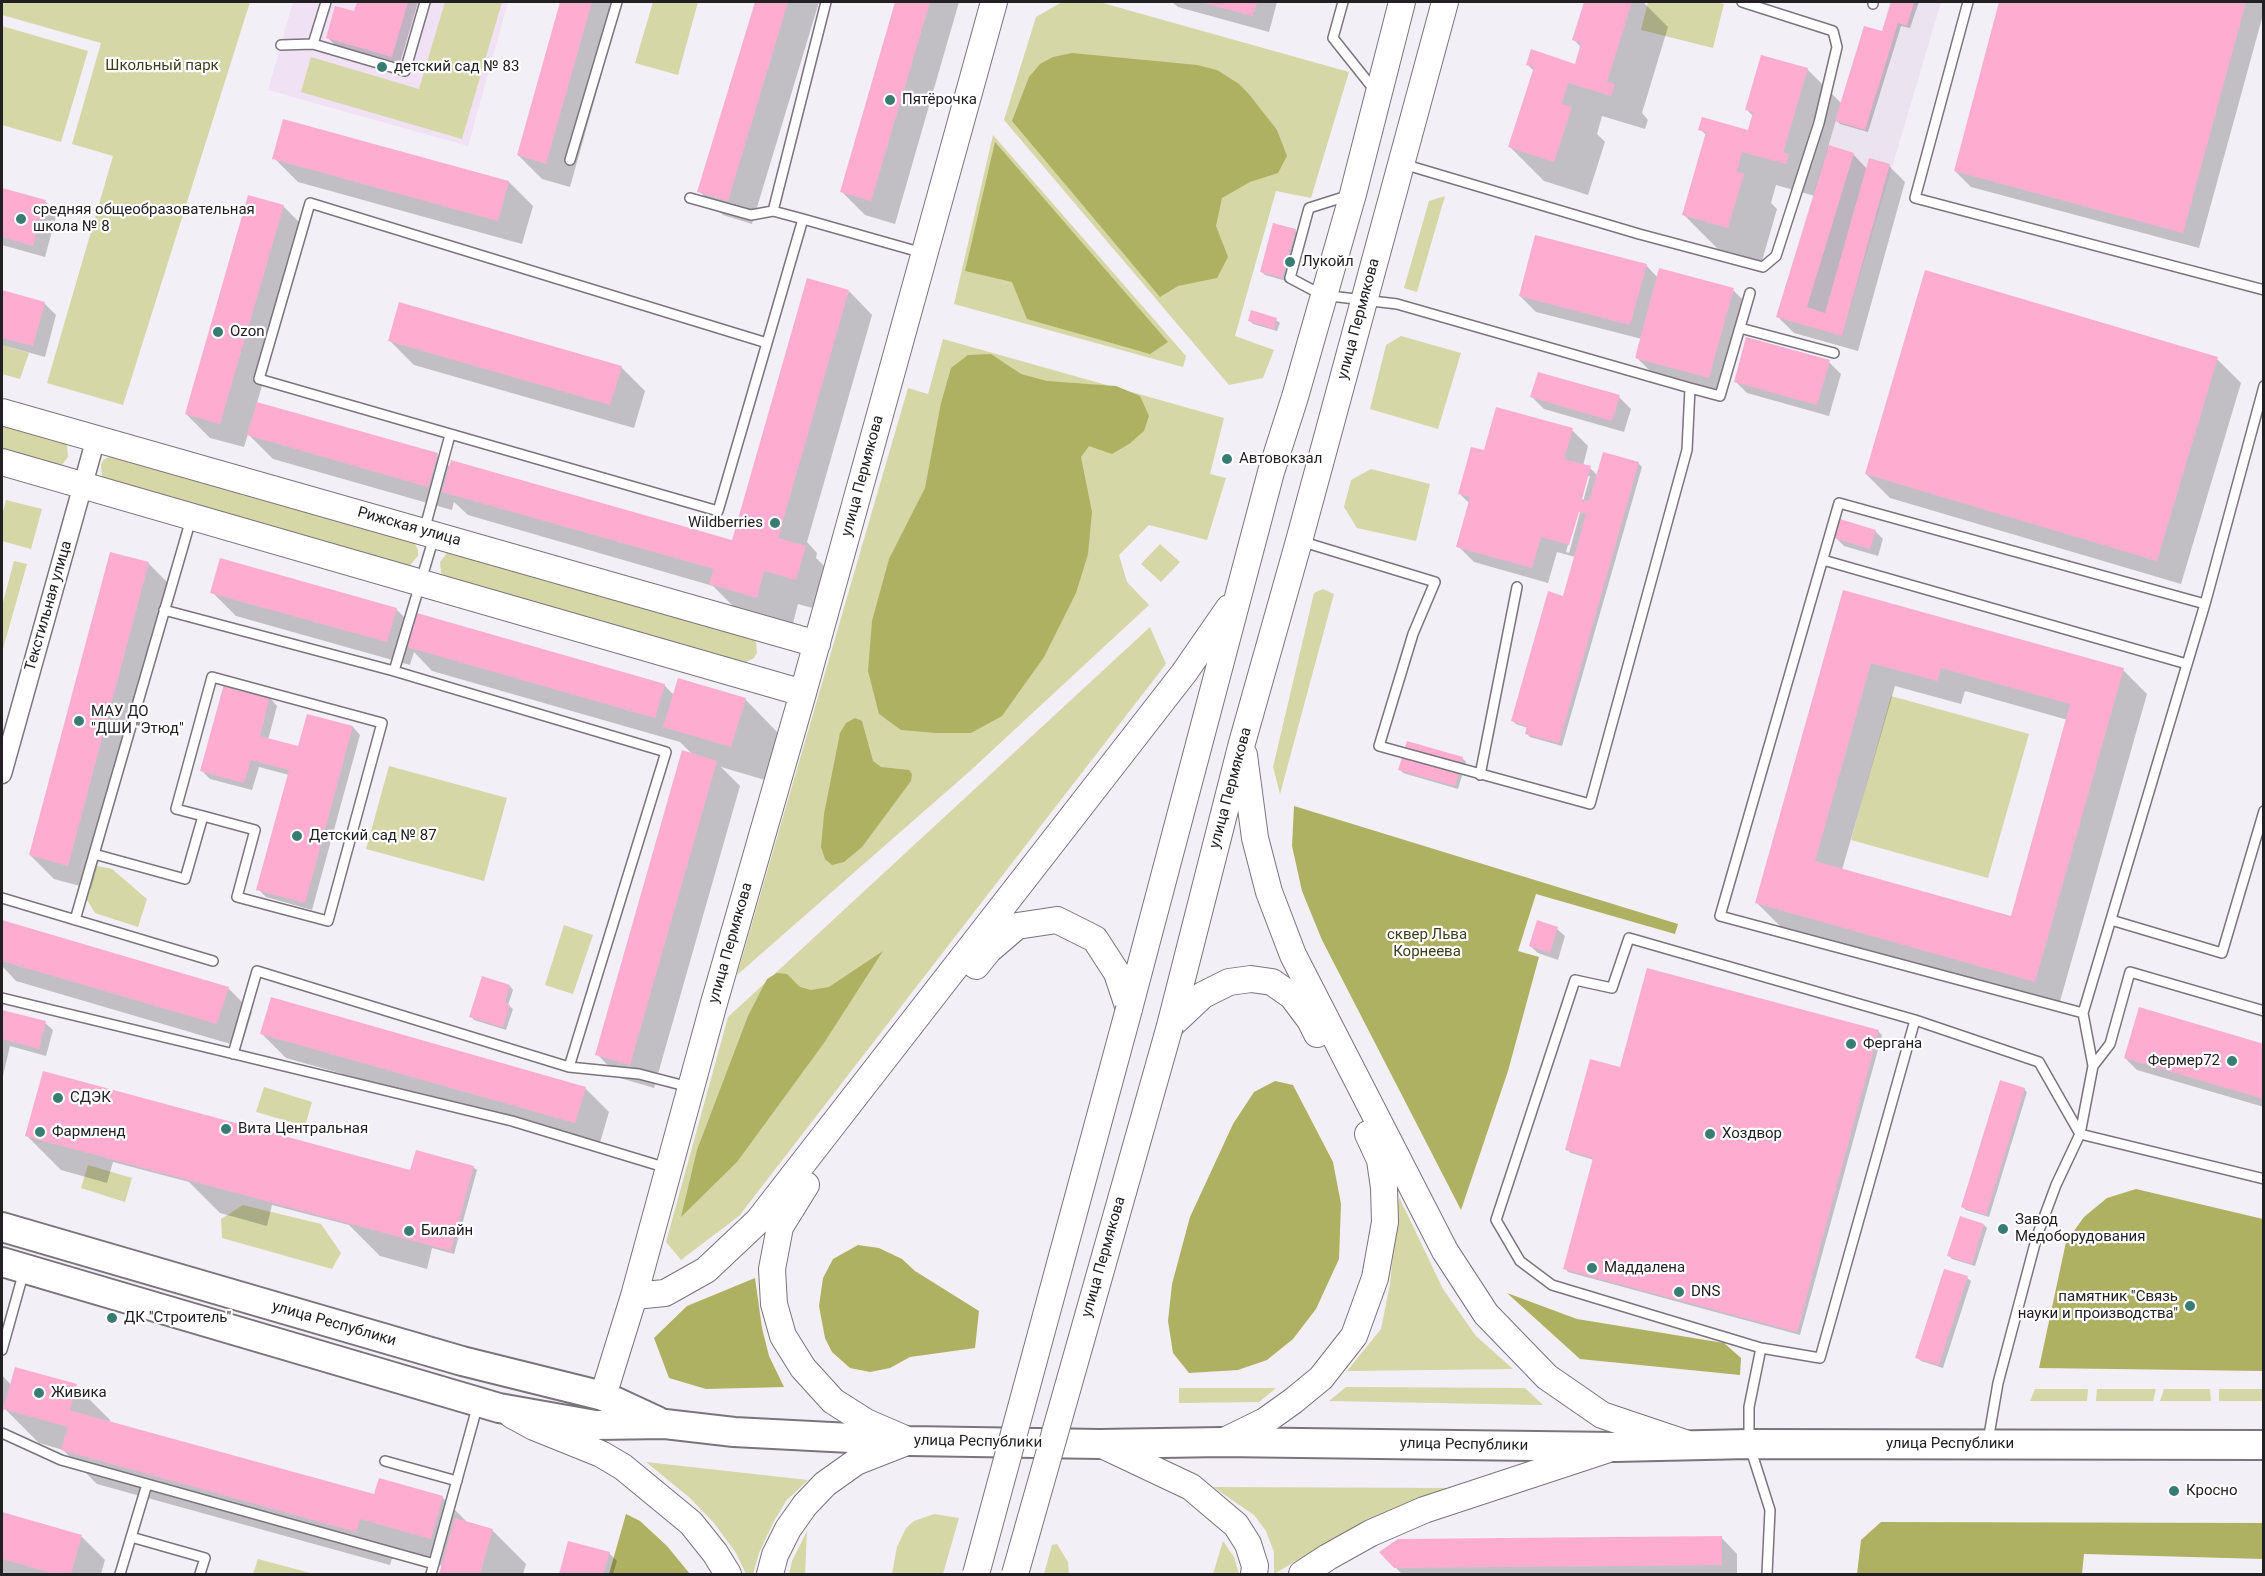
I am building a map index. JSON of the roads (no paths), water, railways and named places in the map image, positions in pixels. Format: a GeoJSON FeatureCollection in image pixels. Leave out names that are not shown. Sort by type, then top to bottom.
{"type":"FeatureCollection","features":[{"type":"Feature","properties":{"kind":"main road","name":"улица Пермякова"},"geometry":{"type":"LineString","coordinates":[[603,1396],[634,1296],[690,1088],[817,644],[994,2]]}},
{"type":"Feature","properties":{"kind":"main road"},"geometry":{"type":"LineString","coordinates":[[976,1575],[1271,472],[1295,397],[1322,295],[1353,194],[1402,2]]}},
{"type":"Feature","properties":{"kind":"main road","name":"улица Пермякова"},"geometry":{"type":"LineString","coordinates":[[1015,1575],[1170,1026],[1242,743],[1445,2]]}},
{"type":"Feature","properties":{"kind":"main road","name":"Рижская улица"},"geometry":{"type":"LineString","coordinates":[[2,412],[817,644]]}},
{"type":"Feature","properties":{"kind":"main road"},"geometry":{"type":"LineString","coordinates":[[2,462],[803,693]]}},
{"type":"Feature","properties":{"kind":"main road"},"geometry":{"type":"LineString","coordinates":[[634,1296],[664,1293],[706,1270],[758,1221],[1184,673],[1239,593]]}},
{"type":"Feature","properties":{"kind":"main road"},"geometry":{"type":"LineString","coordinates":[[1242,743],[1255,838],[1269,892],[1293,955],[1445,1251],[1486,1314],[1547,1377],[1602,1415],[1691,1445]]}},
{"type":"Feature","properties":{"kind":"main road"},"geometry":{"type":"LineString","coordinates":[[909,1441],[867,1422],[833,1401],[803,1368],[783,1336],[774,1304],[772,1269],[780,1227],[796,1198],[989,950],[1017,926],[1057,920],[1095,939],[1117,973],[1129,1009]]}},
{"type":"Feature","properties":{"kind":"main road"},"geometry":{"type":"LineString","coordinates":[[1170,1026],[1203,995],[1228,982],[1251,979],[1272,982],[1292,996],[1310,1020],[1358,1110],[1380,1160],[1384,1188],[1385,1222],[1375,1278],[1354,1336],[1320,1378],[1293,1401],[1265,1421],[1222,1442]]}},
{"type":"Feature","properties":{"kind":"main road","name":"улица Республики"},"geometry":{"type":"LineString","coordinates":[[2,1227],[452,1358],[603,1396],[665,1424]]}},
{"type":"Feature","properties":{"kind":"main road","name":"улица Республики"},"geometry":{"type":"LineString","coordinates":[[13,1265],[489,1405],[594,1425],[665,1424],[734,1432],[909,1441],[1100,1444],[1222,1442],[1615,1446],[2264,1445]]}},
{"type":"Feature","properties":{"kind":"main road"},"geometry":{"type":"LineString","coordinates":[[489,1405],[534,1427],[601,1454],[623,1467],[691,1523],[715,1553],[728,1575]]}},
{"type":"Feature","properties":{"kind":"main road"},"geometry":{"type":"LineString","coordinates":[[770,1575],[775,1555],[788,1529],[805,1505],[825,1484],[856,1462],[909,1441]]}},
{"type":"Feature","properties":{"kind":"main road"},"geometry":{"type":"LineString","coordinates":[[1100,1444],[1191,1487],[1236,1525],[1248,1544],[1255,1566],[1254,1575]]}},
{"type":"Feature","properties":{"kind":"main road"},"geometry":{"type":"LineString","coordinates":[[1302,1575],[1357,1541],[1424,1510],[1615,1446]]}},
{"type":"Feature","properties":{"kind":"street","name":"Текстильная улица"},"geometry":{"type":"LineString","coordinates":[[2,774],[96,438]]}},
{"type":"Feature","properties":{"kind":"lane"},"geometry":{"type":"LineString","coordinates":[[313,45],[326,2]]}},
{"type":"Feature","properties":{"kind":"lane"},"geometry":{"type":"LineString","coordinates":[[281,45],[313,45],[405,71],[425,2]]}},
{"type":"Feature","properties":{"kind":"lane"},"geometry":{"type":"LineString","coordinates":[[570,160],[617,2]]}},
{"type":"Feature","properties":{"kind":"lane"},"geometry":{"type":"LineString","coordinates":[[773,211],[826,2]]}},
{"type":"Feature","properties":{"kind":"lane"},"geometry":{"type":"LineString","coordinates":[[1343,2],[1333,38],[1377,94]]}},
{"type":"Feature","properties":{"kind":"lane"},"geometry":{"type":"LineString","coordinates":[[1401,164],[1629,231],[1763,267],[1776,256],[1819,123],[1837,47],[1833,31],[1742,2]]}},
{"type":"Feature","properties":{"kind":"lane"},"geometry":{"type":"LineString","coordinates":[[1968,2],[1915,198],[2264,290]]}},
{"type":"Feature","properties":{"kind":"lane"},"geometry":{"type":"LineString","coordinates":[[1353,194],[1309,208],[1290,278],[1322,295],[1397,304],[1720,396],[1750,293]]}},
{"type":"Feature","properties":{"kind":"lane"},"geometry":{"type":"LineString","coordinates":[[690,198],[751,215],[773,211],[925,253]]}},
{"type":"Feature","properties":{"kind":"lane"},"geometry":{"type":"LineString","coordinates":[[767,343],[310,203],[259,379],[718,511],[767,343],[803,219]]}},
{"type":"Feature","properties":{"kind":"lane"},"geometry":{"type":"LineString","coordinates":[[1740,328],[1834,353]]}},
{"type":"Feature","properties":{"kind":"lane"},"geometry":{"type":"LineString","coordinates":[[1988,1444],[1998,1383],[2037,1236],[2056,1185],[2080,1134],[2092,1066],[2083,1013],[2205,604],[2264,386]]}},
{"type":"Feature","properties":{"kind":"lane"},"geometry":{"type":"LineString","coordinates":[[1299,541],[1435,582],[1413,634],[1378,746],[1590,804],[1687,450],[1690,388]]}},
{"type":"Feature","properties":{"kind":"lane"},"geometry":{"type":"LineString","coordinates":[[394,671],[421,583],[450,435]]}},
{"type":"Feature","properties":{"kind":"lane"},"geometry":{"type":"LineString","coordinates":[[2083,1013],[1720,916],[1839,503],[2205,604]]}},
{"type":"Feature","properties":{"kind":"lane"},"geometry":{"type":"LineString","coordinates":[[75,920],[192,517]]}},
{"type":"Feature","properties":{"kind":"lane"},"geometry":{"type":"LineString","coordinates":[[1823,560],[2187,664]]}},
{"type":"Feature","properties":{"kind":"lane"},"geometry":{"type":"LineString","coordinates":[[1480,775],[1517,587]]}},
{"type":"Feature","properties":{"kind":"lane"},"geometry":{"type":"LineString","coordinates":[[164,610],[394,671],[666,752],[568,1067]]}},
{"type":"Feature","properties":{"kind":"lane"},"geometry":{"type":"LineString","coordinates":[[212,677],[382,723],[328,921],[237,897],[255,830],[203,816],[176,809],[212,677]]}},
{"type":"Feature","properties":{"kind":"lane"},"geometry":{"type":"LineString","coordinates":[[2111,920],[2222,952],[2264,811]]}},
{"type":"Feature","properties":{"kind":"lane"},"geometry":{"type":"LineString","coordinates":[[93,854],[186,879],[203,816]]}},
{"type":"Feature","properties":{"kind":"lane"},"geometry":{"type":"LineString","coordinates":[[2,898],[213,961]]}},
{"type":"Feature","properties":{"kind":"lane"},"geometry":{"type":"LineString","coordinates":[[1915,1020],[1820,1358],[1761,1348],[1552,1285],[1520,1260],[1496,1220],[1575,980],[1612,988],[1629,938],[1915,1020],[2039,1062],[2080,1134],[2264,1179]]}},
{"type":"Feature","properties":{"kind":"lane"},"geometry":{"type":"LineString","coordinates":[[233,1054],[257,971],[568,1067],[639,1074],[690,1088]]}},
{"type":"Feature","properties":{"kind":"lane"},"geometry":{"type":"LineString","coordinates":[[2092,1066],[2110,1044],[2130,972],[2264,1011]]}},
{"type":"Feature","properties":{"kind":"lane"},"geometry":{"type":"LineString","coordinates":[[2,998],[512,1121],[668,1169]]}},
{"type":"Feature","properties":{"kind":"lane"},"geometry":{"type":"LineString","coordinates":[[2,1350],[13,1265]]}},
{"type":"Feature","properties":{"kind":"lane"},"geometry":{"type":"LineString","coordinates":[[1761,1348],[1749,1407],[1749,1444],[1770,1510],[1767,1575]]}},
{"type":"Feature","properties":{"kind":"lane"},"geometry":{"type":"LineString","coordinates":[[431,1575],[457,1481],[489,1405]]}},
{"type":"Feature","properties":{"kind":"lane"},"geometry":{"type":"LineString","coordinates":[[2,1433],[62,1460],[434,1564]]}},
{"type":"Feature","properties":{"kind":"lane"},"geometry":{"type":"LineString","coordinates":[[385,1461],[457,1481]]}},
{"type":"Feature","properties":{"kind":"lane"},"geometry":{"type":"LineString","coordinates":[[120,1575],[147,1484]]}},
{"type":"Feature","properties":{"kind":"lane"},"geometry":{"type":"LineString","coordinates":[[131,1537],[205,1558],[200,1575]]}},
{"type":"Feature","properties":{"kind":"place","name":"детский сад № 83"},"geometry":{"type":"Point","coordinates":[382,67]}},
{"type":"Feature","properties":{"kind":"place","name":"Пятёрочка"},"geometry":{"type":"Point","coordinates":[890,100]}},
{"type":"Feature","properties":{"kind":"place","name":"средняя общеобразовательная школа № 8"},"geometry":{"type":"Point","coordinates":[21,219]}},
{"type":"Feature","properties":{"kind":"place","name":"Лукойл"},"geometry":{"type":"Point","coordinates":[1290,262]}},
{"type":"Feature","properties":{"kind":"place","name":"Ozon"},"geometry":{"type":"Point","coordinates":[218,332]}},
{"type":"Feature","properties":{"kind":"place","name":"Автовокзал"},"geometry":{"type":"Point","coordinates":[1227,459]}},
{"type":"Feature","properties":{"kind":"place","name":"Wildberries"},"geometry":{"type":"Point","coordinates":[775,523]}},
{"type":"Feature","properties":{"kind":"place","name":"МАУ ДО \"ДШИ \"Этюд\""},"geometry":{"type":"Point","coordinates":[79,721]}},
{"type":"Feature","properties":{"kind":"place","name":"Детский сад № 87"},"geometry":{"type":"Point","coordinates":[297,836]}},
{"type":"Feature","properties":{"kind":"place","name":"Фергана"},"geometry":{"type":"Point","coordinates":[1851,1044]}},
{"type":"Feature","properties":{"kind":"place","name":"Фермер72"},"geometry":{"type":"Point","coordinates":[2232,1061]}},
{"type":"Feature","properties":{"kind":"place","name":"СДЭК"},"geometry":{"type":"Point","coordinates":[58,1098]}},
{"type":"Feature","properties":{"kind":"place","name":"Вита Центральная"},"geometry":{"type":"Point","coordinates":[226,1129]}},
{"type":"Feature","properties":{"kind":"place","name":"Фармленд"},"geometry":{"type":"Point","coordinates":[40,1132]}},
{"type":"Feature","properties":{"kind":"place","name":"Хоздвор"},"geometry":{"type":"Point","coordinates":[1710,1134]}},
{"type":"Feature","properties":{"kind":"place","name":"Завод Медоборудования"},"geometry":{"type":"Point","coordinates":[2003,1229]}},
{"type":"Feature","properties":{"kind":"place","name":"Билайн"},"geometry":{"type":"Point","coordinates":[409,1231]}},
{"type":"Feature","properties":{"kind":"place","name":"Маддалена"},"geometry":{"type":"Point","coordinates":[1592,1268]}},
{"type":"Feature","properties":{"kind":"place","name":"DNS"},"geometry":{"type":"Point","coordinates":[1679,1292]}},
{"type":"Feature","properties":{"kind":"place","name":"памятник \"Связь науки и производства\""},"geometry":{"type":"Point","coordinates":[2190,1306]}},
{"type":"Feature","properties":{"kind":"place","name":"ДК \"Строитель\""},"geometry":{"type":"Point","coordinates":[112,1318]}},
{"type":"Feature","properties":{"kind":"place","name":"Живика"},"geometry":{"type":"Point","coordinates":[39,1393]}},
{"type":"Feature","properties":{"kind":"place","name":"Кросно"},"geometry":{"type":"Point","coordinates":[2174,1491]}},
{"type":"Feature","properties":{"kind":"park label","name":"Школьный парк"},"geometry":{"type":"Point","coordinates":[162,66]}},
{"type":"Feature","properties":{"kind":"park label","name":"сквер Льва Корнеева"},"geometry":{"type":"Point","coordinates":[1427,944]}}]}
